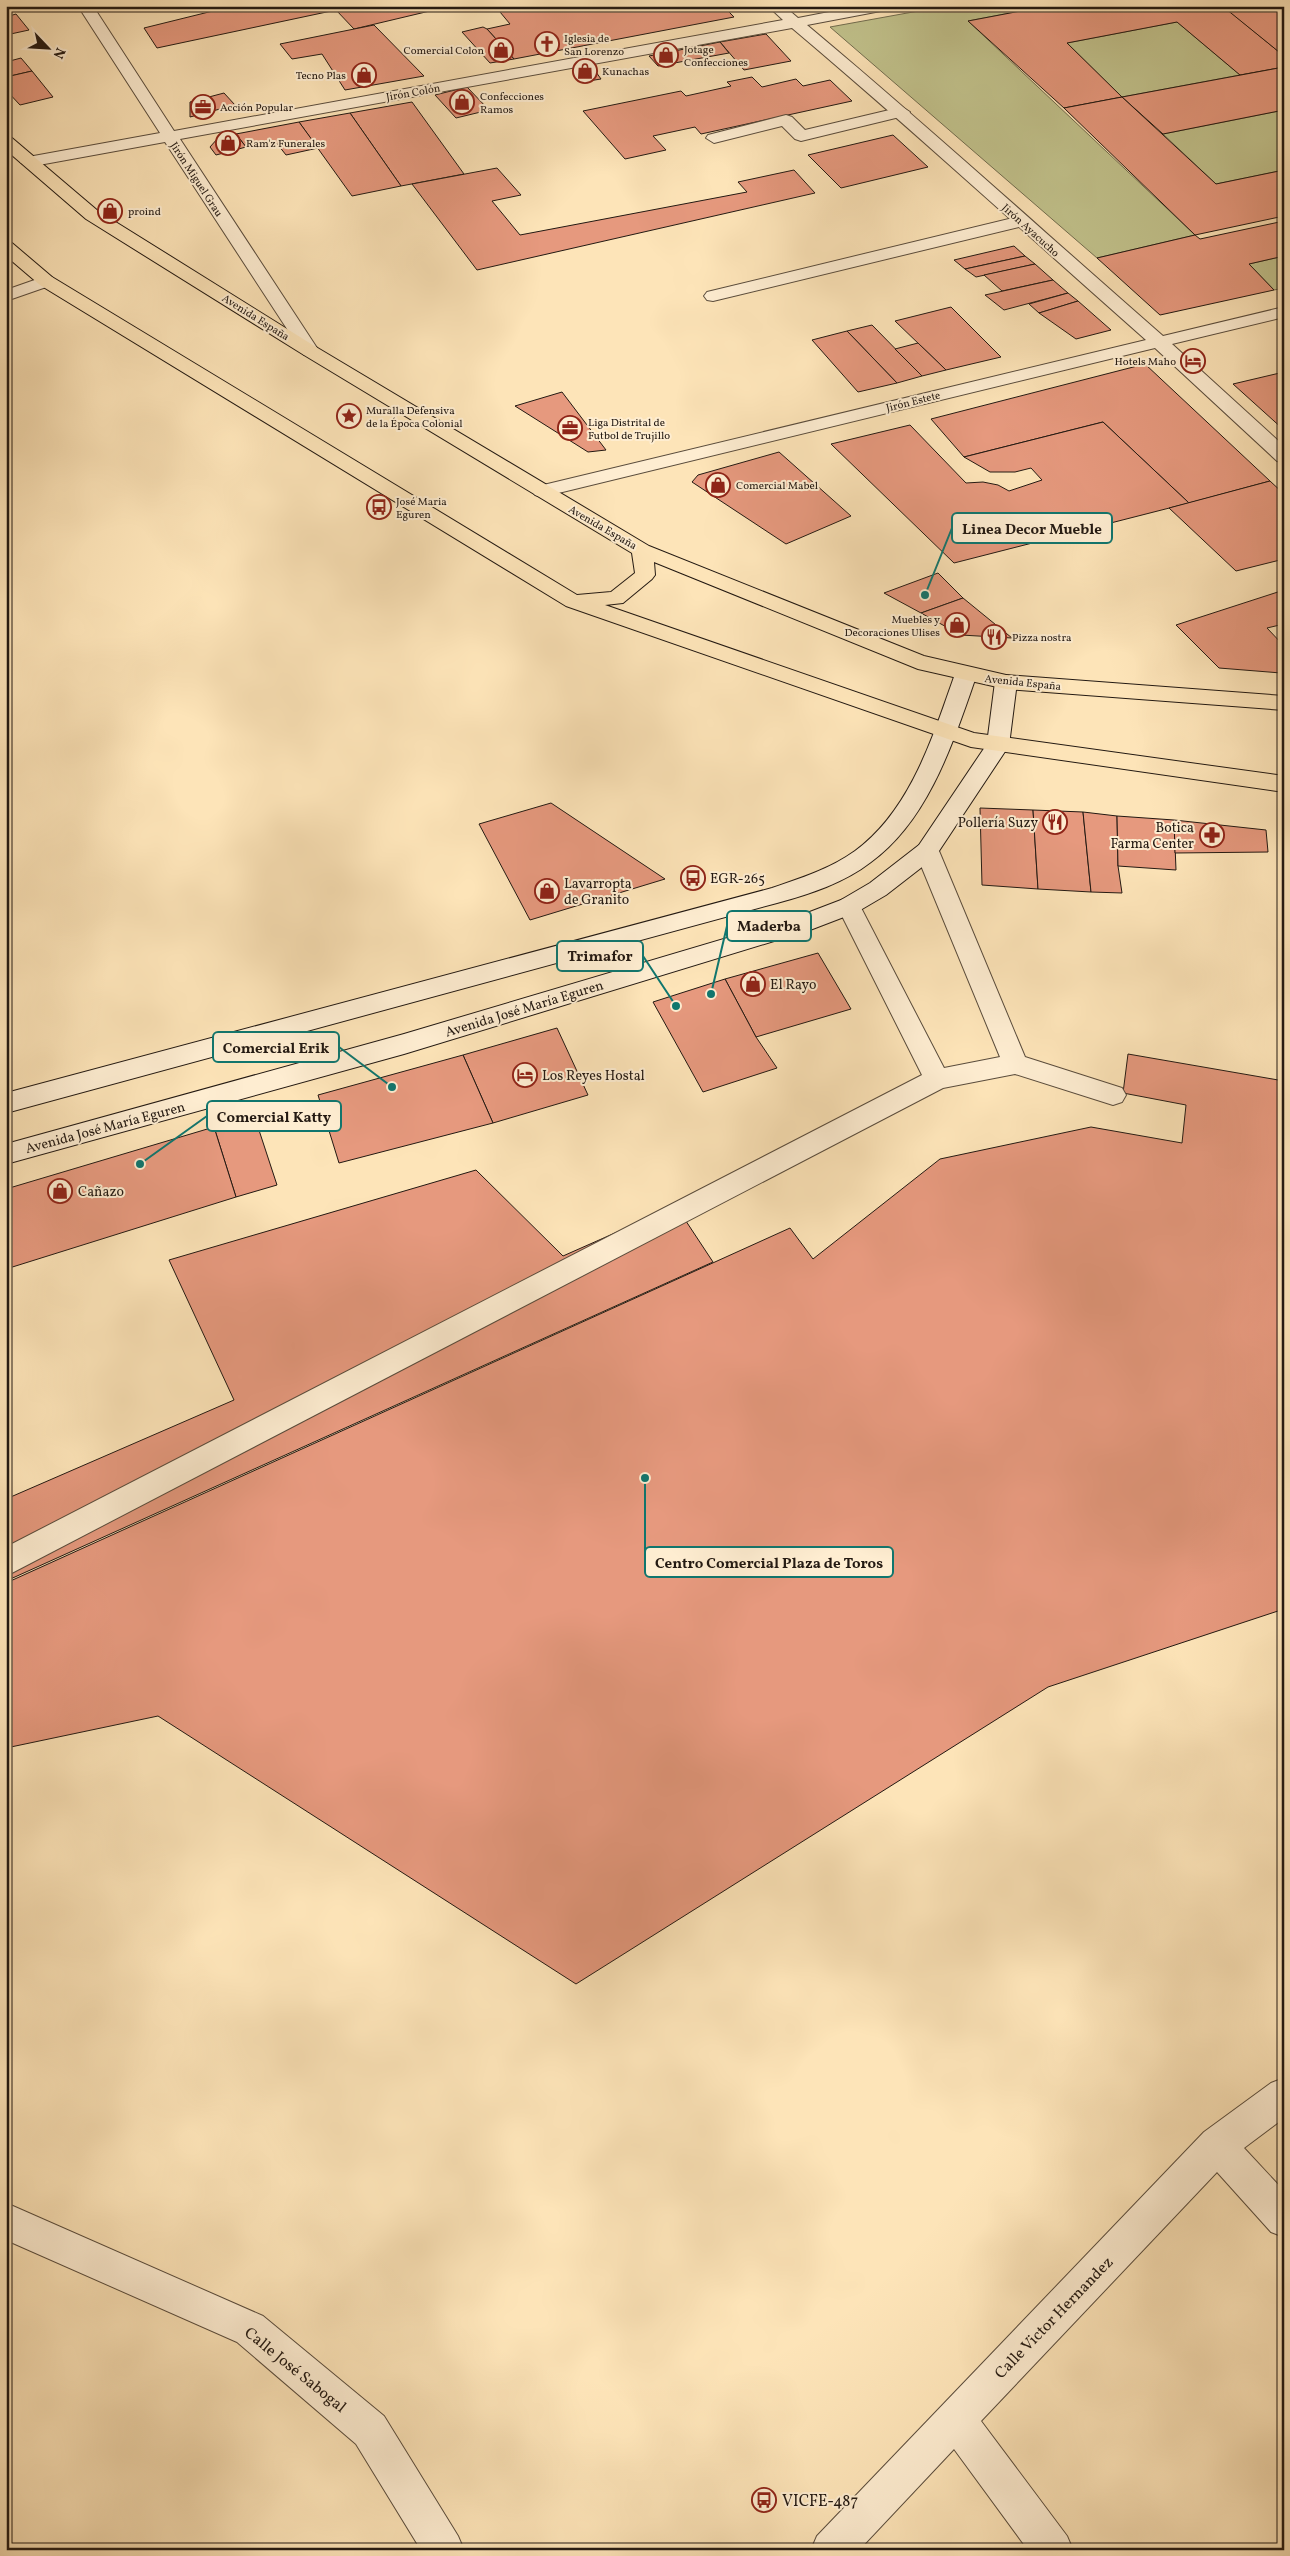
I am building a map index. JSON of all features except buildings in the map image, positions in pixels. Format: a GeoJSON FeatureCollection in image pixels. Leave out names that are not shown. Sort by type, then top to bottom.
{"type":"FeatureCollection","features":[{"type":"Feature","properties":{"kind":"main road","name":"Avenida España"},"geometry":{"type":"LineString","coordinates":[[6,141],[28,162],[92,215],[310,351],[642,550],[918,662],[966,674],[1006,682],[1284,703]]}},
{"type":"Feature","properties":{"kind":"main road"},"geometry":{"type":"LineString","coordinates":[[6,247],[46,281],[573,600],[945,732],[998,745],[1284,784]]}},
{"type":"Feature","properties":{"kind":"main road"},"geometry":{"type":"LineString","coordinates":[[573,600],[616,598],[645,574],[642,550]]}},
{"type":"Feature","properties":{"kind":"street","name":"Jirón Miguel Grau"},"geometry":{"type":"LineString","coordinates":[[85,6],[310,351]]}},
{"type":"Feature","properties":{"kind":"street","name":"Jirón Ayacucho"},"geometry":{"type":"LineString","coordinates":[[776,6],[902,112],[1021,222],[1158,341],[1284,458]]}},
{"type":"Feature","properties":{"kind":"street","name":"Jirón Colón"},"geometry":{"type":"LineString","coordinates":[[28,162],[886,6]]}},
{"type":"Feature","properties":{"kind":"street"},"geometry":{"type":"LineString","coordinates":[[714,138],[786,120],[800,136],[902,112]]}},
{"type":"Feature","properties":{"kind":"street"},"geometry":{"type":"LineString","coordinates":[[713,296],[1021,222]]}},
{"type":"Feature","properties":{"kind":"street"},"geometry":{"type":"LineString","coordinates":[[6,296],[46,281]]}},
{"type":"Feature","properties":{"kind":"street","name":"Jirón Estete"},"geometry":{"type":"LineString","coordinates":[[542,491],[1284,312]]}},
{"type":"Feature","properties":{"kind":"street"},"geometry":{"type":"LineString","coordinates":[[6,1103],[777,895],[839,872],[881,842],[904,812],[926,775],[945,732],[966,674]]}},
{"type":"Feature","properties":{"kind":"street","name":"Avenida José María Eguren"},"geometry":{"type":"LineString","coordinates":[[6,1154],[414,1041],[802,924],[849,906],[878,889],[926,851],[998,745],[1006,682]]}},
{"type":"Feature","properties":{"kind":"street"},"geometry":{"type":"LineString","coordinates":[[926,851],[1015,1064]]}},
{"type":"Feature","properties":{"kind":"street"},"geometry":{"type":"LineString","coordinates":[[849,906],[937,1079]]}},
{"type":"Feature","properties":{"kind":"street"},"geometry":{"type":"LineString","coordinates":[[6,1562],[937,1079],[1015,1064],[1113,1095]]}},
{"type":"Feature","properties":{"kind":"street","name":"Calle Victor Hernandez"},"geometry":{"type":"LineString","coordinates":[[832,2550],[1217,2145],[1284,2096]]}},
{"type":"Feature","properties":{"kind":"street"},"geometry":{"type":"LineString","coordinates":[[1217,2145],[1284,2219]]}},
{"type":"Feature","properties":{"kind":"street","name":"Calle José Sabogal"},"geometry":{"type":"LineString","coordinates":[[6,2222],[250,2330],[370,2430],[444,2550]]}},
{"type":"Feature","properties":{"kind":"street"},"geometry":{"type":"LineString","coordinates":[[956,2419],[1053,2550]]}},
{"type":"Feature","properties":{"kind":"green space"},"geometry":{"type":"Polygon","coordinates":[[[946,6],[1047,6],[968,21],[1195,235],[1097,258],[830,27],[946,6]]]}},
{"type":"Feature","properties":{"kind":"green space"},"geometry":{"type":"Polygon","coordinates":[[[1177,22],[1240,75],[1122,97],[1067,43],[1177,22]]]}},
{"type":"Feature","properties":{"kind":"green space"},"geometry":{"type":"Polygon","coordinates":[[[1284,110],[1284,170],[1216,184],[1163,134],[1284,110]]]}},
{"type":"Feature","properties":{"kind":"green space"},"geometry":{"type":"Polygon","coordinates":[[[1284,256],[1284,288],[1274,290],[1249,264],[1284,256]]]}},
{"type":"Feature","properties":{"kind":"place","name":"Iglesia de San Lorenzo"},"geometry":{"type":"Point","coordinates":[547,44]}},
{"type":"Feature","properties":{"kind":"place","name":"Comercial Colon"},"geometry":{"type":"Point","coordinates":[501,50]}},
{"type":"Feature","properties":{"kind":"place","name":"Jotage Confecciones"},"geometry":{"type":"Point","coordinates":[666,55]}},
{"type":"Feature","properties":{"kind":"place","name":"Kunachas"},"geometry":{"type":"Point","coordinates":[585,71]}},
{"type":"Feature","properties":{"kind":"place","name":"Tecno Plas"},"geometry":{"type":"Point","coordinates":[364,75]}},
{"type":"Feature","properties":{"kind":"place","name":"Confecciones Ramos"},"geometry":{"type":"Point","coordinates":[462,102]}},
{"type":"Feature","properties":{"kind":"place","name":"Acción Popular"},"geometry":{"type":"Point","coordinates":[203,107]}},
{"type":"Feature","properties":{"kind":"place","name":"Ram'z Funerales"},"geometry":{"type":"Point","coordinates":[228,143]}},
{"type":"Feature","properties":{"kind":"place","name":"proind"},"geometry":{"type":"Point","coordinates":[110,211]}},
{"type":"Feature","properties":{"kind":"place","name":"Hotels Maho"},"geometry":{"type":"Point","coordinates":[1193,361]}},
{"type":"Feature","properties":{"kind":"place","name":"Muralla Defensiva de la Época Colonial"},"geometry":{"type":"Point","coordinates":[349,416]}},
{"type":"Feature","properties":{"kind":"place","name":"Liga Distrital de Futbol de Trujillo"},"geometry":{"type":"Point","coordinates":[570,428]}},
{"type":"Feature","properties":{"kind":"place","name":"Comercial Mabel"},"geometry":{"type":"Point","coordinates":[718,485]}},
{"type":"Feature","properties":{"kind":"place","name":"José Maria Eguren"},"geometry":{"type":"Point","coordinates":[379,507]}},
{"type":"Feature","properties":{"kind":"place","name":"Linea Decor Mueble"},"geometry":{"type":"Point","coordinates":[925,595]}},
{"type":"Feature","properties":{"kind":"place","name":"Muebles y Decoraciones Ulises"},"geometry":{"type":"Point","coordinates":[957,625]}},
{"type":"Feature","properties":{"kind":"place","name":"Pizza nostra"},"geometry":{"type":"Point","coordinates":[994,637]}},
{"type":"Feature","properties":{"kind":"place","name":"Pollería Suzy"},"geometry":{"type":"Point","coordinates":[1055,822]}},
{"type":"Feature","properties":{"kind":"place","name":"Botica Farma Center"},"geometry":{"type":"Point","coordinates":[1212,835]}},
{"type":"Feature","properties":{"kind":"place","name":"EGR-265"},"geometry":{"type":"Point","coordinates":[693,878]}},
{"type":"Feature","properties":{"kind":"place","name":"Lavarropta de Granito"},"geometry":{"type":"Point","coordinates":[547,891]}},
{"type":"Feature","properties":{"kind":"place","name":"El Rayo"},"geometry":{"type":"Point","coordinates":[753,984]}},
{"type":"Feature","properties":{"kind":"place","name":"Maderba"},"geometry":{"type":"Point","coordinates":[711,994]}},
{"type":"Feature","properties":{"kind":"place","name":"Trimafor"},"geometry":{"type":"Point","coordinates":[676,1006]}},
{"type":"Feature","properties":{"kind":"place","name":"Los Reyes Hostal"},"geometry":{"type":"Point","coordinates":[525,1075]}},
{"type":"Feature","properties":{"kind":"place","name":"Comercial Erik"},"geometry":{"type":"Point","coordinates":[392,1087]}},
{"type":"Feature","properties":{"kind":"place","name":"Comercial Katty"},"geometry":{"type":"Point","coordinates":[140,1164]}},
{"type":"Feature","properties":{"kind":"place","name":"Cañazo"},"geometry":{"type":"Point","coordinates":[60,1191]}},
{"type":"Feature","properties":{"kind":"place","name":"Centro Comercial Plaza de Toros"},"geometry":{"type":"Point","coordinates":[645,1478]}},
{"type":"Feature","properties":{"kind":"place","name":"VICFE-487"},"geometry":{"type":"Point","coordinates":[764,2500]}}]}
